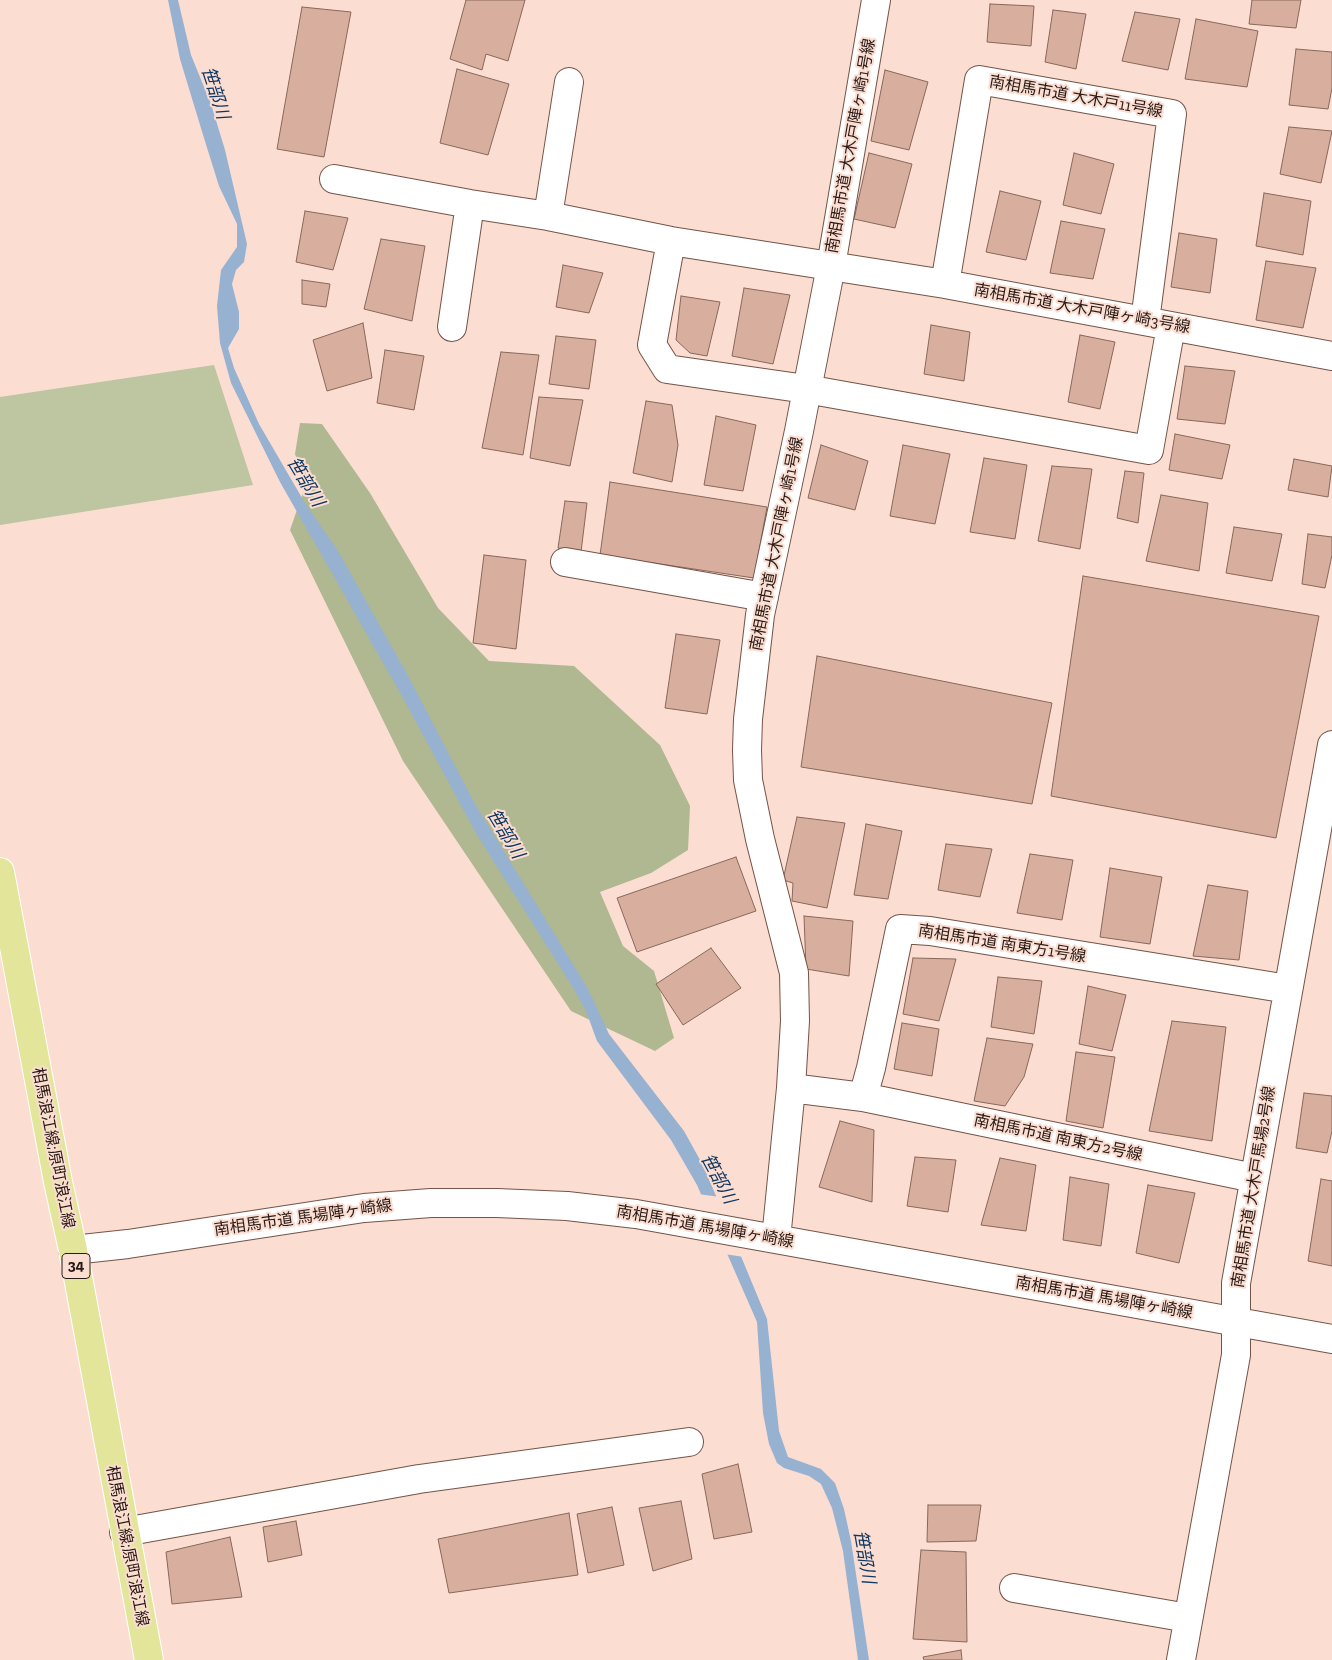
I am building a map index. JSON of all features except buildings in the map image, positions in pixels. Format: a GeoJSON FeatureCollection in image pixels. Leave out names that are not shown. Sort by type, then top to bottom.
{"type":"FeatureCollection","features":[{"type":"Feature","properties":{"kind":"main road","name":"相馬浪江線;原町浪江線"},"geometry":{"type":"LineString","coordinates":[[0,872],[56,1173],[74,1250],[124,1532],[149,1660]]}},
{"type":"Feature","properties":{"kind":"street","name":"南相馬市道 大木戸陣ヶ崎1号線"},"geometry":{"type":"LineString","coordinates":[[763,1237],[790,1088],[795,1020],[794,973],[760,838],[748,780],[748,719],[760,614],[831,266],[876,0]]}},
{"type":"Feature","properties":{"kind":"street","name":"南相馬市道 大木戸11号線"},"geometry":{"type":"LineString","coordinates":[[945,284],[979,80],[1172,114],[1145,321]]}},
{"type":"Feature","properties":{"kind":"street"},"geometry":{"type":"LineString","coordinates":[[548,216],[569,82]]}},
{"type":"Feature","properties":{"kind":"street","name":"南相馬市道 大木戸陣ヶ崎3号線"},"geometry":{"type":"LineString","coordinates":[[334,179],[548,216],[671,241],[945,284],[1332,356]]}},
{"type":"Feature","properties":{"kind":"street"},"geometry":{"type":"LineString","coordinates":[[452,326],[470,204]]}},
{"type":"Feature","properties":{"kind":"street"},"geometry":{"type":"LineString","coordinates":[[671,241],[652,345],[667,369],[806,389],[1149,450],[1171,326]]}},
{"type":"Feature","properties":{"kind":"street"},"geometry":{"type":"LineString","coordinates":[[565,562],[764,597]]}},
{"type":"Feature","properties":{"kind":"street","name":"南相馬市道 大木戸馬場2号線"},"geometry":{"type":"LineString","coordinates":[[1181,1660],[1236,1355],[1236,1283],[1332,745]]}},
{"type":"Feature","properties":{"kind":"street","name":"南相馬市道 南東方1号線"},"geometry":{"type":"LineString","coordinates":[[863,1097],[871,1068],[900,929],[940,932],[1288,989]]}},
{"type":"Feature","properties":{"kind":"street"},"geometry":{"type":"LineString","coordinates":[[790,1088],[863,1097]]}},
{"type":"Feature","properties":{"kind":"street","name":"南相馬市道 南東方2号線"},"geometry":{"type":"LineString","coordinates":[[863,1097],[1254,1178]]}},
{"type":"Feature","properties":{"kind":"street","name":"南相馬市道 馬場陣ヶ崎線"},"geometry":{"type":"LineString","coordinates":[[74,1250],[128,1244],[364,1208],[431,1203],[567,1206],[636,1214],[1332,1339]]}},
{"type":"Feature","properties":{"kind":"street"},"geometry":{"type":"LineString","coordinates":[[124,1532],[419,1479],[689,1442]]}},
{"type":"Feature","properties":{"kind":"street"},"geometry":{"type":"LineString","coordinates":[[1014,1588],[1188,1618]]}},
{"type":"Feature","properties":{"kind":"green space"},"geometry":{"type":"Polygon","coordinates":[[[214,365],[253,485],[0,525],[0,397],[214,365]]]}},
{"type":"Feature","properties":{"kind":"green space"},"geometry":{"type":"Polygon","coordinates":[[[300,423],[322,424],[370,493],[438,608],[489,661],[574,666],[660,745],[690,806],[688,850],[651,873],[600,892],[623,946],[654,971],[674,1038],[655,1051],[571,1011],[403,761],[290,530],[306,484],[295,454],[300,423]]]}},
{"type":"Feature","properties":{"kind":"water"},"geometry":{"type":"Polygon","coordinates":[[[168,0],[178,0],[191,55],[211,104],[225,150],[247,244],[244,262],[236,270],[232,284],[239,312],[239,329],[228,348],[234,368],[259,424],[305,503],[338,551],[407,674],[475,804],[588,989],[609,1034],[684,1131],[704,1167],[767,1319],[779,1431],[788,1457],[821,1469],[835,1483],[844,1509],[851,1541],[869,1660],[858,1660],[843,1551],[832,1508],[821,1484],[809,1476],[784,1468],[777,1463],[769,1444],[763,1413],[757,1322],[697,1185],[671,1140],[597,1041],[586,1011],[572,986],[477,835],[403,698],[280,482],[231,383],[220,343],[217,306],[221,270],[237,247],[237,224],[219,186],[204,138],[180,59],[168,0]]]}},
{"type":"Feature","properties":{"kind":"pier"},"geometry":{"type":"Polygon","coordinates":[[[698,1194],[720,1197],[744,1257],[724,1254],[698,1194]]]}},
{"type":"Feature","properties":{"kind":"water label","name":"笹部川"},"geometry":{"type":"Point","coordinates":[215,93]}},
{"type":"Feature","properties":{"kind":"water label","name":"笹部川"},"geometry":{"type":"Point","coordinates":[305,482]}},
{"type":"Feature","properties":{"kind":"water label","name":"笹部川"},"geometry":{"type":"Point","coordinates":[505,834]}},
{"type":"Feature","properties":{"kind":"water label","name":"笹部川"},"geometry":{"type":"Point","coordinates":[718,1179]}},
{"type":"Feature","properties":{"kind":"water label","name":"笹部川"},"geometry":{"type":"Point","coordinates":[864,1557]}}]}
